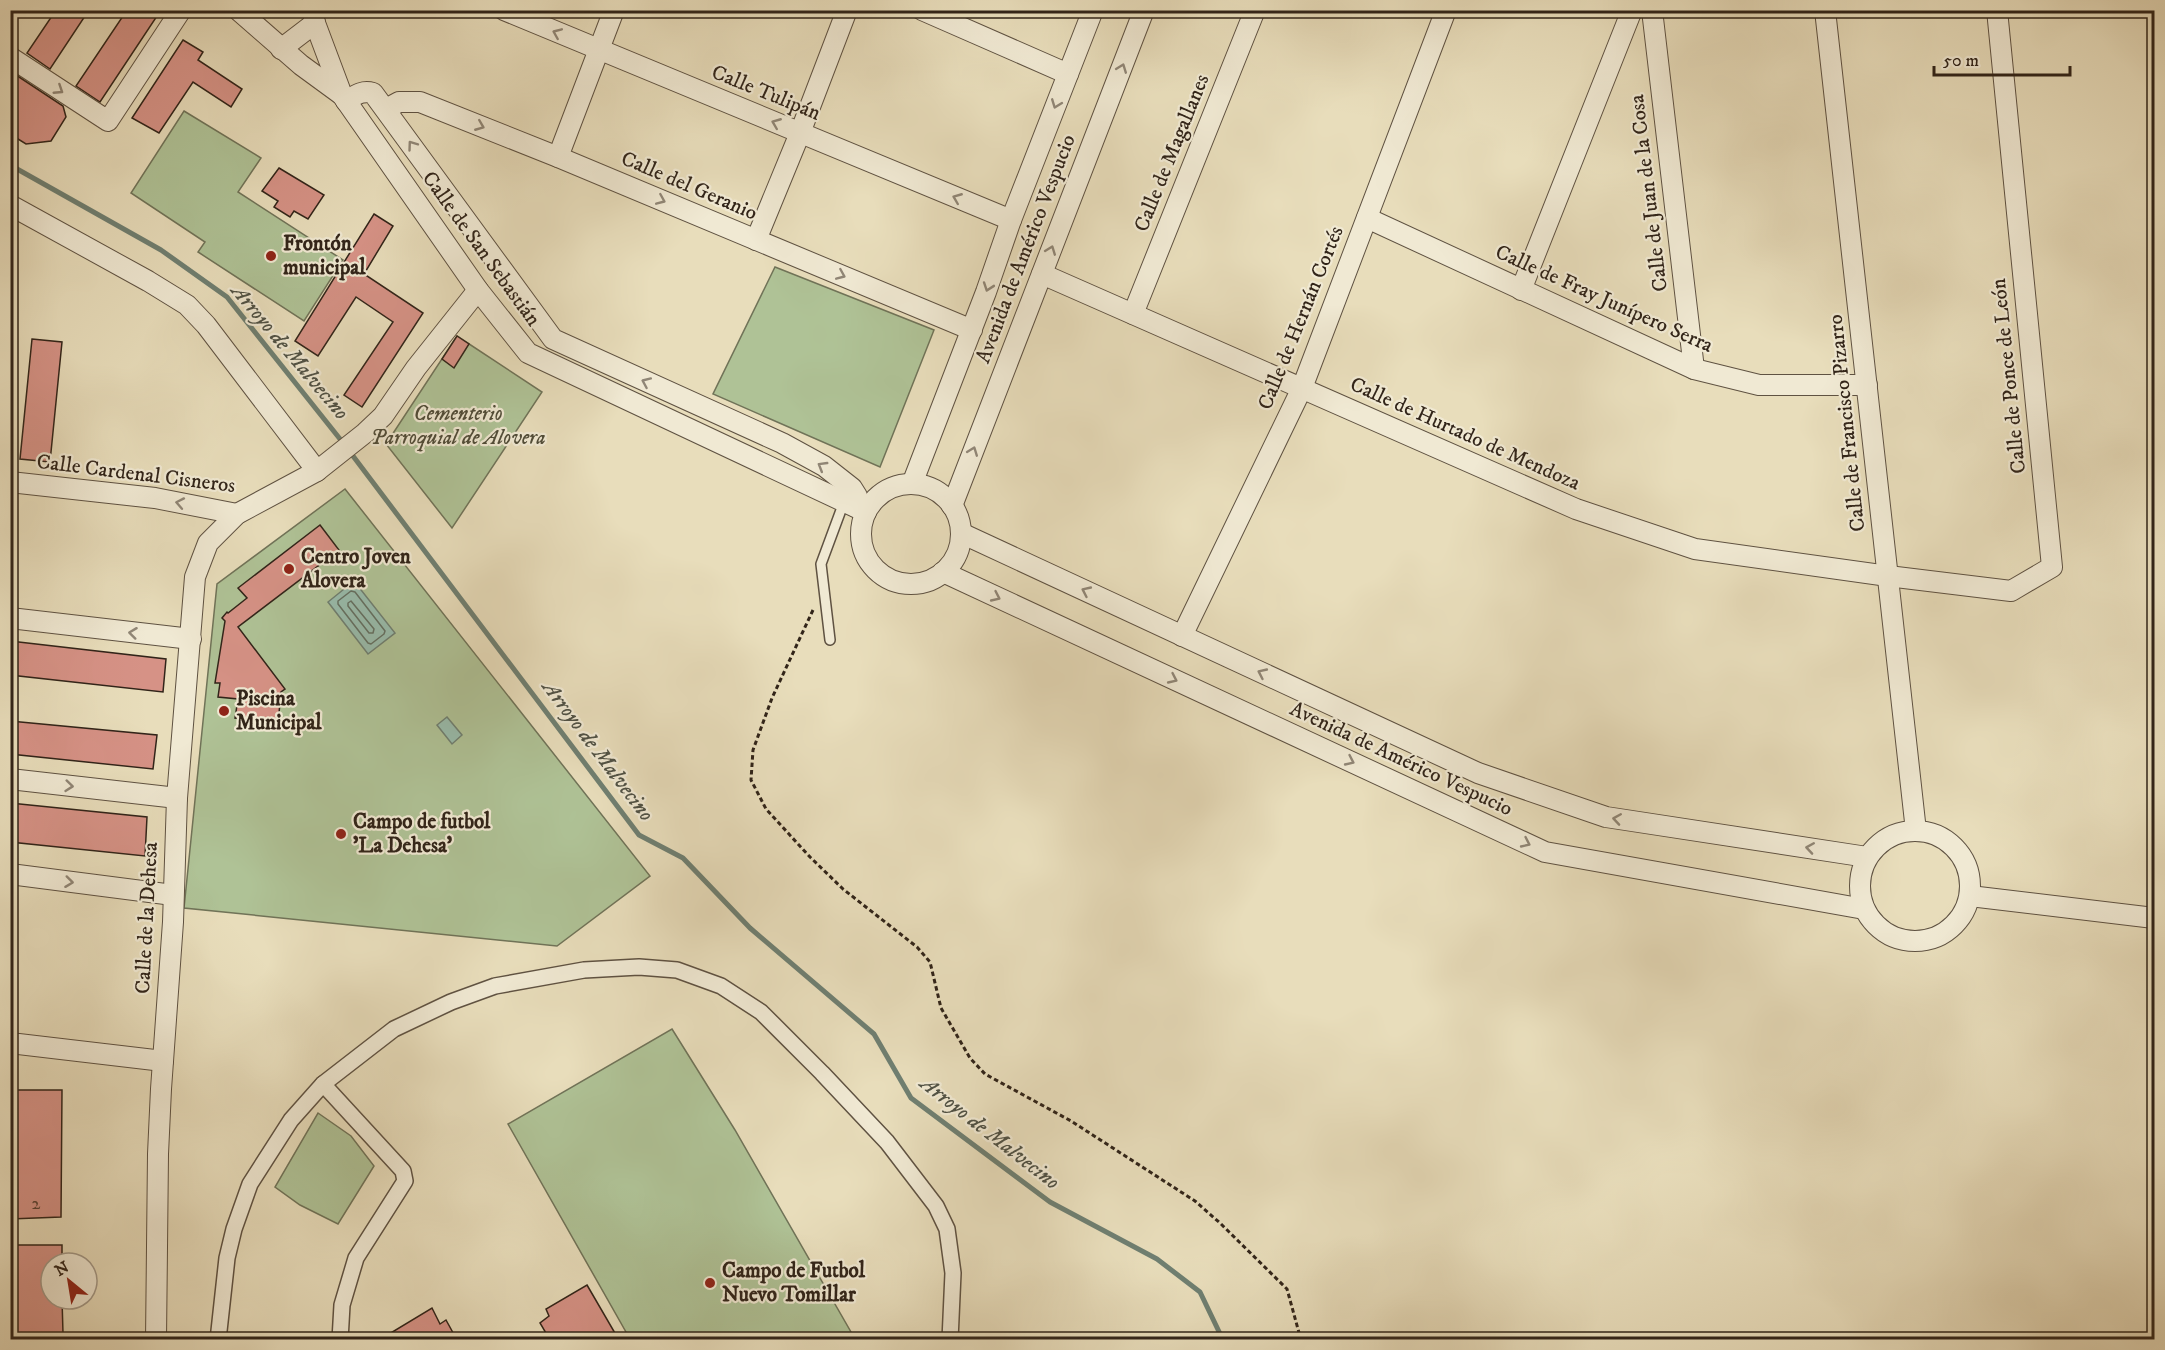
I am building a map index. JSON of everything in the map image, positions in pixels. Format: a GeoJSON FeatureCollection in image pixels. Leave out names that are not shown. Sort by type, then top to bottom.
{"type":"FeatureCollection","features":[{"type":"Feature","properties":{"kind":"street"},"geometry":{"type":"LineString","coordinates":[[10,57],[108,121],[181,10]]}},
{"type":"Feature","properties":{"kind":"street","name":"Calle de San Sebastián"},"geometry":{"type":"LineString","coordinates":[[238,10],[281,49],[344,98],[478,290],[528,353],[855,507]]}},
{"type":"Feature","properties":{"kind":"street","name":"Calle Tulipán"},"geometry":{"type":"LineString","coordinates":[[504,10],[1011,220]]}},
{"type":"Feature","properties":{"kind":"street"},"geometry":{"type":"LineString","coordinates":[[558,157],[614,10]]}},
{"type":"Feature","properties":{"kind":"street"},"geometry":{"type":"LineString","coordinates":[[756,240],[847,10]]}},
{"type":"Feature","properties":{"kind":"street"},"geometry":{"type":"LineString","coordinates":[[922,10],[1068,74]]}},
{"type":"Feature","properties":{"kind":"street","name":"Avenida de Américo Vespucio"},"geometry":{"type":"LineString","coordinates":[[912,484],[1092,10]]}},
{"type":"Feature","properties":{"kind":"street","name":"Avenida de Américo Vespucio"},"geometry":{"type":"LineString","coordinates":[[952,506],[1144,10]]}},
{"type":"Feature","properties":{"kind":"street","name":"Calle de Magallanes"},"geometry":{"type":"LineString","coordinates":[[1133,314],[1255,10]]}},
{"type":"Feature","properties":{"kind":"street","name":"Calle de Hernán Cortés"},"geometry":{"type":"LineString","coordinates":[[1182,636],[1302,388],[1446,10]]}},
{"type":"Feature","properties":{"kind":"street"},"geometry":{"type":"LineString","coordinates":[[1521,290],[1632,10]]}},
{"type":"Feature","properties":{"kind":"street","name":"Calle de Juan de la Cosa"},"geometry":{"type":"LineString","coordinates":[[1652,10],[1694,369]]}},
{"type":"Feature","properties":{"kind":"street","name":"Calle de Francisco Pizarro"},"geometry":{"type":"LineString","coordinates":[[1826,10],[1916,831]]}},
{"type":"Feature","properties":{"kind":"street","name":"Calle de Ponce de León"},"geometry":{"type":"LineString","coordinates":[[1888,576],[2011,591],[2052,567],[1997,10]]}},
{"type":"Feature","properties":{"kind":"street"},"geometry":{"type":"LineString","coordinates":[[281,49],[314,17],[344,98],[366,91],[373,93],[552,339],[782,443],[824,466],[852,488],[857,496],[855,507],[866,556],[874,568],[886,577],[900,583],[915,584],[930,580],[943,572],[953,561],[959,548],[961,533],[959,519],[952,506],[935,490],[912,484],[898,486],[885,491],[874,501],[855,507]]}},
{"type":"Feature","properties":{"kind":"street","name":"Calle del Geranio"},"geometry":{"type":"LineString","coordinates":[[386,109],[399,102],[420,102],[558,157],[972,330]]}},
{"type":"Feature","properties":{"kind":"street"},"geometry":{"type":"LineString","coordinates":[[10,205],[187,305],[324,465]]}},
{"type":"Feature","properties":{"kind":"street","name":"Calle de Fray Junípero Serra"},"geometry":{"type":"LineString","coordinates":[[1367,218],[1694,369],[1759,385],[1867,386]]}},
{"type":"Feature","properties":{"kind":"street","name":"Calle de Hurtado de Mendoza"},"geometry":{"type":"LineString","coordinates":[[1042,274],[1576,509],[1695,549],[1888,576]]}},
{"type":"Feature","properties":{"kind":"street","name":"Calle Cardenal Cisneros"},"geometry":{"type":"LineString","coordinates":[[10,482],[155,498],[237,514],[324,465],[366,432],[383,416],[416,368],[478,290]]}},
{"type":"Feature","properties":{"kind":"street","name":"Calle de la Dehesa"},"geometry":{"type":"LineString","coordinates":[[156,1340],[158,1154],[177,798],[195,577],[208,543],[237,514]]}},
{"type":"Feature","properties":{"kind":"street","name":"Avenida de Américo Vespucio"},"geometry":{"type":"LineString","coordinates":[[961,533],[1478,773],[1606,818],[1868,857]]}},
{"type":"Feature","properties":{"kind":"street","name":"Avenida de Américo Vespucio"},"geometry":{"type":"LineString","coordinates":[[943,572],[1545,852],[1864,909]]}},
{"type":"Feature","properties":{"kind":"street"},"geometry":{"type":"LineString","coordinates":[[10,618],[191,639]]}},
{"type":"Feature","properties":{"kind":"street"},"geometry":{"type":"LineString","coordinates":[[10,779],[177,798]]}},
{"type":"Feature","properties":{"kind":"street"},"geometry":{"type":"LineString","coordinates":[[1916,831],[1935,834],[1951,844],[1957,851],[1970,877],[1970,896],[1964,912],[1953,926],[1939,936],[1922,941],[1904,941],[1888,935],[1874,924],[1864,909],[1860,892],[1860,875],[1868,857],[1880,843],[1897,834],[1916,831]]}},
{"type":"Feature","properties":{"kind":"street"},"geometry":{"type":"LineString","coordinates":[[10,874],[173,895]]}},
{"type":"Feature","properties":{"kind":"street"},"geometry":{"type":"LineString","coordinates":[[1970,896],[2154,918]]}},
{"type":"Feature","properties":{"kind":"street"},"geometry":{"type":"LineString","coordinates":[[218,1340],[227,1258],[234,1229],[250,1184],[291,1120],[323,1084],[394,1029],[451,1002],[495,986],[585,970],[639,967],[677,970],[721,986],[761,1012],[887,1142],[936,1206],[947,1229],[953,1273],[950,1340]]}},
{"type":"Feature","properties":{"kind":"street"},"geometry":{"type":"LineString","coordinates":[[10,1043],[163,1060]]}},
{"type":"Feature","properties":{"kind":"street"},"geometry":{"type":"LineString","coordinates":[[323,1084],[403,1171],[405,1181],[356,1258],[342,1305],[340,1340]]}},
{"type":"Feature","properties":{"kind":"lane"},"geometry":{"type":"LineString","coordinates":[[830,640],[821,564],[855,507]]}},
{"type":"Feature","properties":{"kind":"path"},"geometry":{"type":"LineString","coordinates":[[824,587],[772,698],[753,750],[751,780],[766,809],[843,889],[917,946],[930,962],[941,1008],[970,1059],[985,1074],[1071,1121],[1195,1201],[1287,1289],[1301,1340]]}},
{"type":"Feature","properties":{"kind":"green space"},"geometry":{"type":"Polygon","coordinates":[[[184,111],[261,158],[238,192],[343,260],[304,321],[198,252],[205,242],[131,193],[184,111]]]}},
{"type":"Feature","properties":{"kind":"green space"},"geometry":{"type":"Polygon","coordinates":[[[775,267],[934,330],[880,467],[713,394],[775,267]]]}},
{"type":"Feature","properties":{"kind":"green space","name":"Cementerio Parroquial de Alovera"},"geometry":{"type":"Polygon","coordinates":[[[457,336],[542,392],[452,528],[386,444],[457,336]]]}},
{"type":"Feature","properties":{"kind":"green space"},"geometry":{"type":"Polygon","coordinates":[[[345,489],[650,876],[557,946],[184,908],[217,584],[345,489]]]}},
{"type":"Feature","properties":{"kind":"green space","name":"Campo de Futbol Nuevo Tomillar"},"geometry":{"type":"Polygon","coordinates":[[[672,1029],[735,1130],[855,1339],[630,1339],[508,1124],[672,1029]]]}},
{"type":"Feature","properties":{"kind":"green space"},"geometry":{"type":"Polygon","coordinates":[[[318,1113],[351,1136],[374,1166],[338,1224],[300,1205],[275,1187],[318,1113]]]}},
{"type":"Feature","properties":{"kind":"water"},"geometry":{"type":"Polygon","coordinates":[[[354,581],[395,633],[368,654],[328,602],[354,581]]]}},
{"type":"Feature","properties":{"kind":"water"},"geometry":{"type":"Polygon","coordinates":[[[447,717],[462,735],[452,744],[437,725],[447,717]]]}},
{"type":"Feature","properties":{"kind":"building"},"geometry":{"type":"Polygon","coordinates":[[[56,10],[89,10],[50,69],[27,53],[56,10]]]}},
{"type":"Feature","properties":{"kind":"building"},"geometry":{"type":"Polygon","coordinates":[[[127,10],[161,10],[100,102],[76,86],[127,10]]]}},
{"type":"Feature","properties":{"kind":"building"},"geometry":{"type":"Polygon","coordinates":[[[183,40],[203,52],[198,60],[242,89],[231,107],[193,82],[159,133],[132,118],[183,40]]]}},
{"type":"Feature","properties":{"kind":"building"},"geometry":{"type":"Polygon","coordinates":[[[13,73],[63,106],[66,117],[51,141],[26,144],[10,134],[10,77],[13,73]]]}},
{"type":"Feature","properties":{"kind":"building"},"geometry":{"type":"Polygon","coordinates":[[[279,168],[324,195],[308,219],[294,211],[290,217],[274,207],[278,201],[262,191],[279,168]]]}},
{"type":"Feature","properties":{"kind":"building"},"geometry":{"type":"Polygon","coordinates":[[[374,214],[393,226],[364,274],[423,313],[362,407],[344,395],[393,322],[356,297],[318,356],[295,341],[374,214]]]}},
{"type":"Feature","properties":{"kind":"building"},"geometry":{"type":"Polygon","coordinates":[[[457,336],[469,344],[454,368],[442,359],[457,336]]]}},
{"type":"Feature","properties":{"kind":"building"},"geometry":{"type":"Polygon","coordinates":[[[32,339],[62,342],[50,462],[20,459],[32,339]]]}},
{"type":"Feature","properties":{"kind":"building"},"geometry":{"type":"Polygon","coordinates":[[[320,525],[339,550],[238,627],[285,689],[281,692],[278,724],[235,718],[238,699],[218,697],[220,683],[215,683],[225,621],[222,618],[247,598],[238,588],[320,525]]]}},
{"type":"Feature","properties":{"kind":"building"},"geometry":{"type":"Polygon","coordinates":[[[10,641],[166,659],[163,692],[10,675],[10,641]]]}},
{"type":"Feature","properties":{"kind":"building"},"geometry":{"type":"Polygon","coordinates":[[[10,721],[157,735],[153,769],[10,754],[10,721]]]}},
{"type":"Feature","properties":{"kind":"building"},"geometry":{"type":"Polygon","coordinates":[[[10,803],[147,817],[145,856],[10,842],[10,803]]]}},
{"type":"Feature","properties":{"kind":"building"},"geometry":{"type":"Polygon","coordinates":[[[10,1090],[62,1090],[61,1217],[10,1219],[10,1090]]]}},
{"type":"Feature","properties":{"kind":"building"},"geometry":{"type":"Polygon","coordinates":[[[10,1245],[62,1245],[62,1251],[39,1251],[39,1311],[62,1311],[63,1333],[13,1333],[13,1269],[10,1270],[10,1245]]]}},
{"type":"Feature","properties":{"kind":"building"},"geometry":{"type":"Polygon","coordinates":[[[587,1285],[619,1340],[550,1340],[540,1323],[549,1316],[546,1309],[587,1285]]]}},
{"type":"Feature","properties":{"kind":"building"},"geometry":{"type":"Polygon","coordinates":[[[432,1308],[440,1324],[446,1320],[457,1340],[379,1340],[432,1308]]]}},
{"type":"Feature","properties":{"kind":"waterway","name":"Arroyo de Malvecino"},"geometry":{"type":"LineString","coordinates":[[10,165],[161,250],[227,297],[344,444]]}},
{"type":"Feature","properties":{"kind":"waterway","name":"Arroyo de Malvecino"},"geometry":{"type":"LineString","coordinates":[[350,452],[639,835],[683,858],[750,928],[874,1034],[911,1098],[1050,1202],[1157,1259],[1200,1292],[1223,1340]]}},
{"type":"Feature","properties":{"kind":"place","name":"Frontón municipal"},"geometry":{"type":"Point","coordinates":[271,256]}},
{"type":"Feature","properties":{"kind":"place","name":"Centro Joven Alovera"},"geometry":{"type":"Point","coordinates":[289,569]}},
{"type":"Feature","properties":{"kind":"place","name":"Piscina Municipal"},"geometry":{"type":"Point","coordinates":[224,711]}},
{"type":"Feature","properties":{"kind":"place","name":"Campo de futbol 'La Dehesa'"},"geometry":{"type":"Point","coordinates":[341,834]}},
{"type":"Feature","properties":{"kind":"place","name":"Campo de Futbol Nuevo Tomillar"},"geometry":{"type":"Point","coordinates":[710,1283]}}]}
